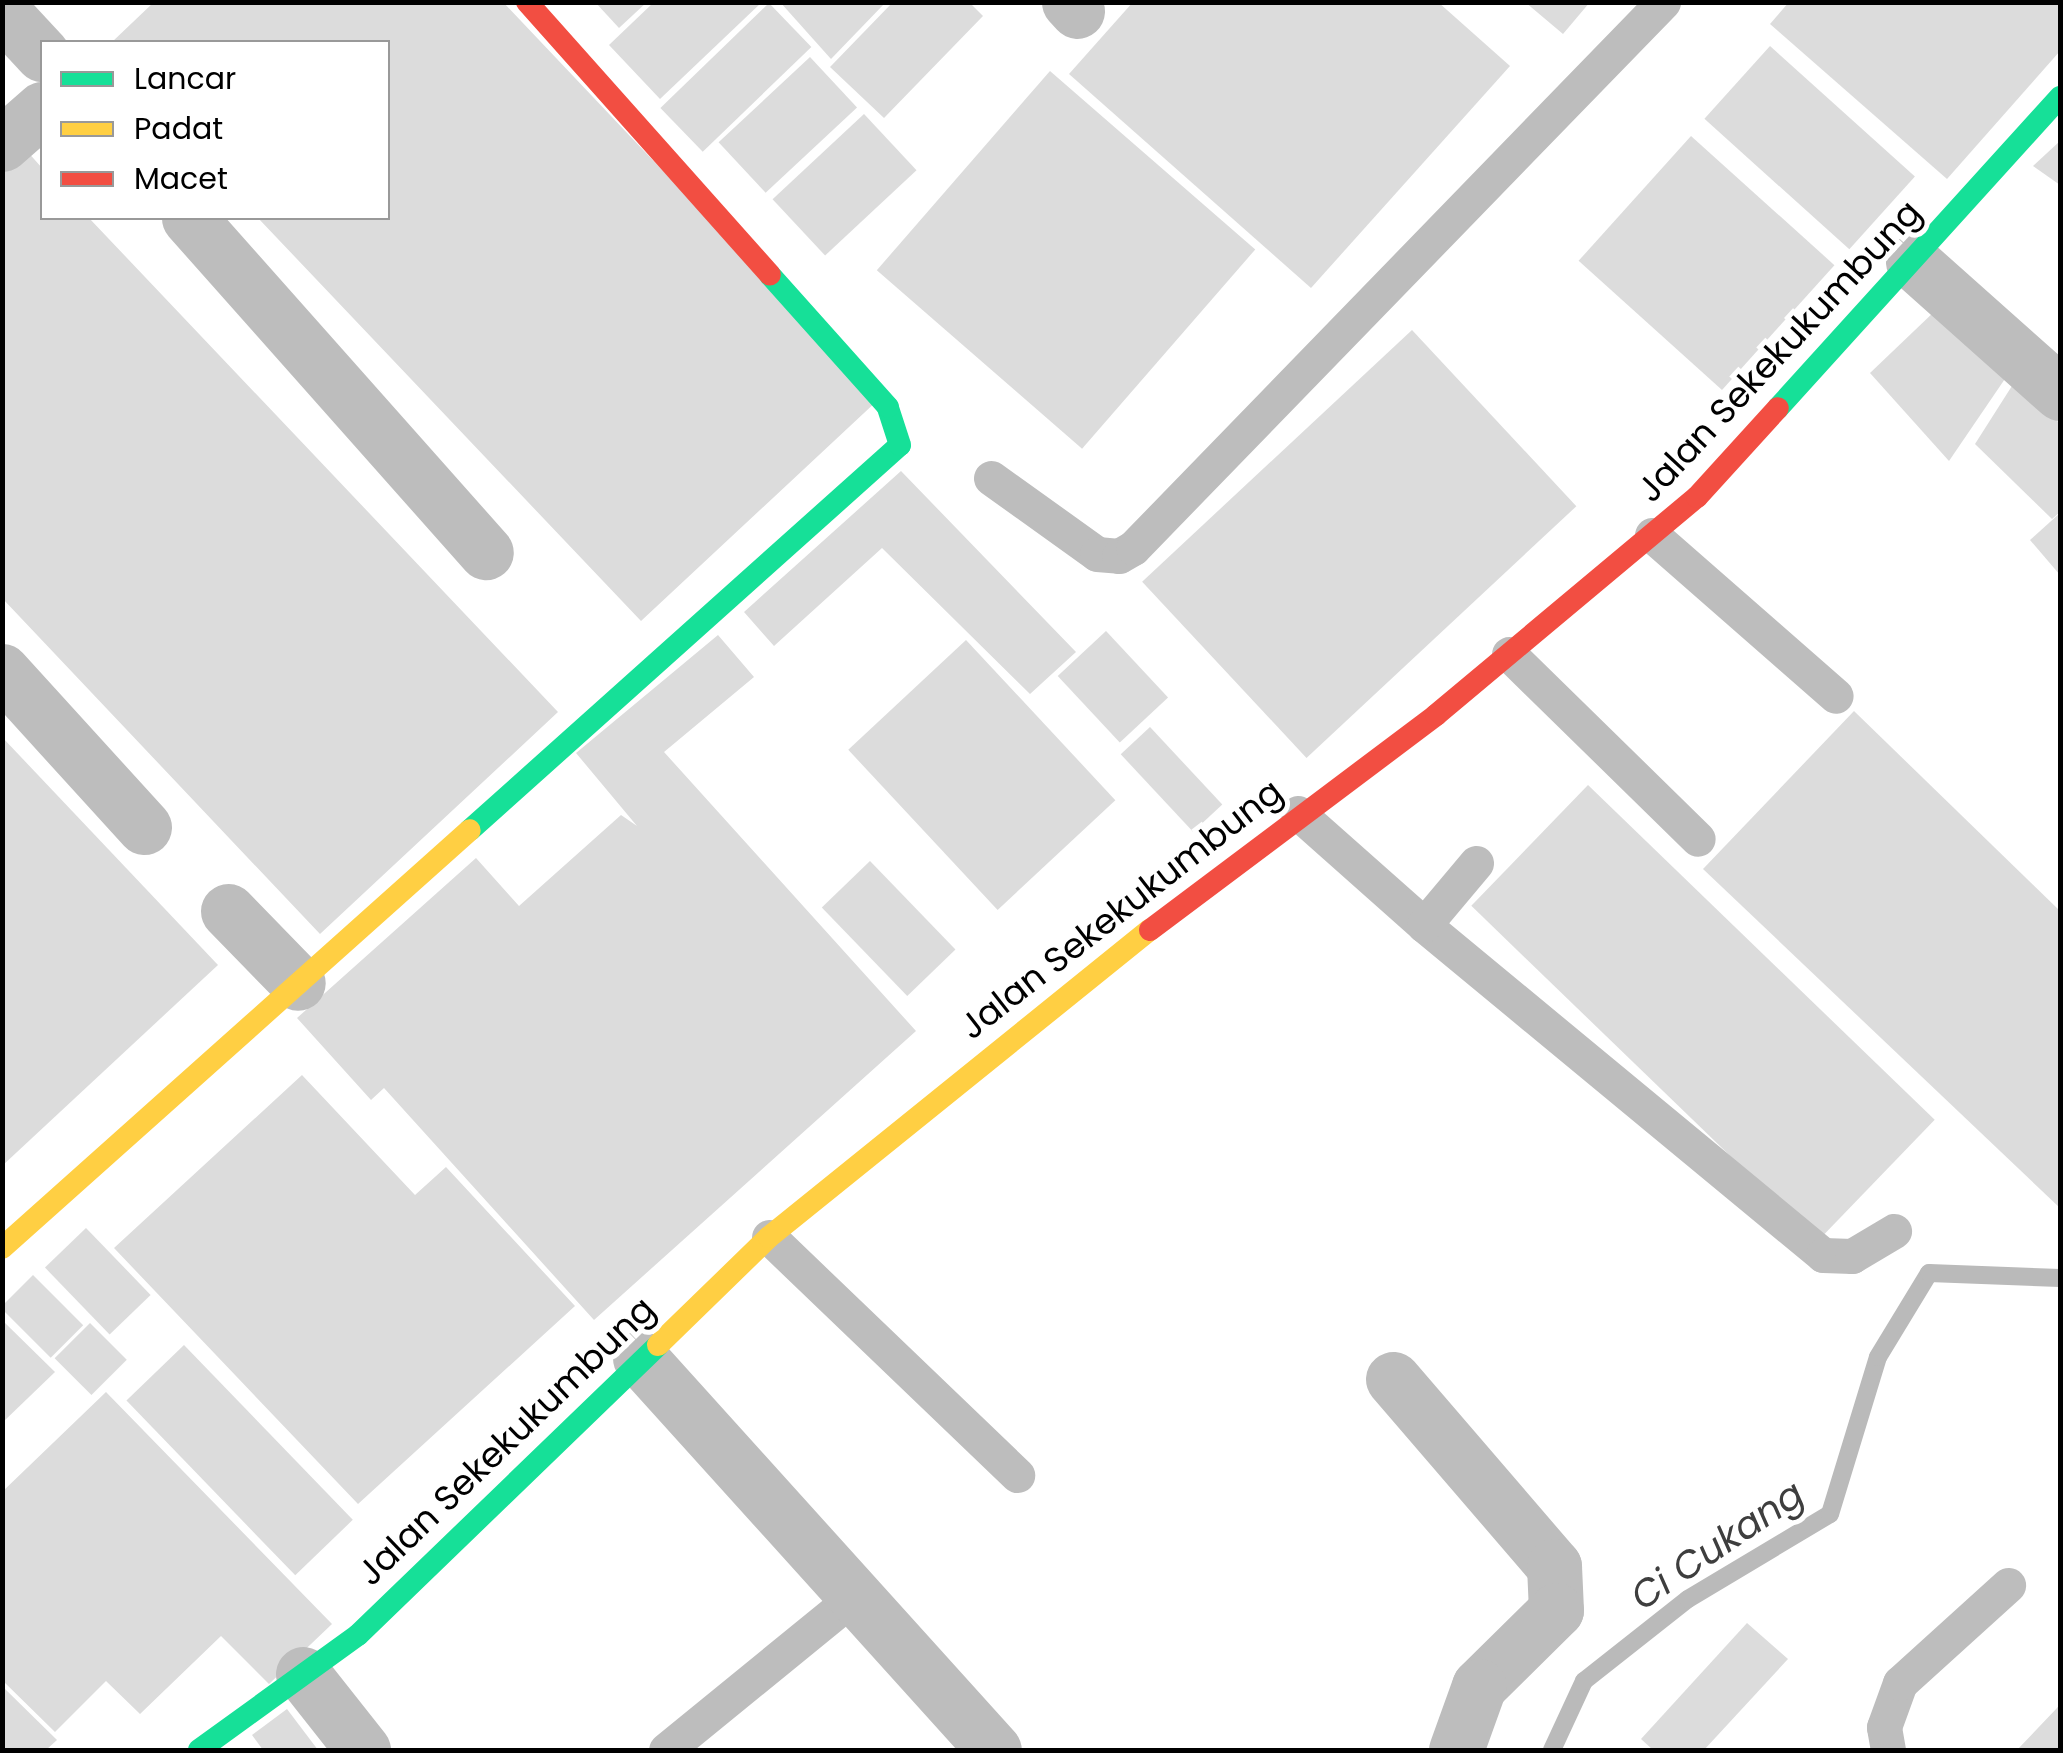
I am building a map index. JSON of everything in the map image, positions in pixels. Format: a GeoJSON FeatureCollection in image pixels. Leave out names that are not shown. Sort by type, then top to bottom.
{"type":"FeatureCollection","features":[{"type":"Feature","properties":{"kind":"street"},"geometry":{"type":"LineString","coordinates":[[2,1248],[900,445],[888,407],[526,2]]}},
{"type":"Feature","properties":{"kind":"street"},"geometry":{"type":"LineString","coordinates":[[2,10],[40,52]]}},
{"type":"Feature","properties":{"kind":"street","name":"Jalan Sekekukumbung"},"geometry":{"type":"LineString","coordinates":[[199,1750],[358,1635],[769,1237],[1054,1002],[1509,654],[1697,497],[2060,97]]}},
{"type":"Feature","properties":{"kind":"street"},"geometry":{"type":"LineString","coordinates":[[2,144],[40,111]]}},
{"type":"Feature","properties":{"kind":"street"},"geometry":{"type":"LineString","coordinates":[[191,220],[486,552]]}},
{"type":"Feature","properties":{"kind":"street"},"geometry":{"type":"LineString","coordinates":[[1913,262],[2060,393]]}},
{"type":"Feature","properties":{"kind":"street"},"geometry":{"type":"LineString","coordinates":[[2,671],[144,827]]}},
{"type":"Feature","properties":{"kind":"street"},"geometry":{"type":"LineString","coordinates":[[228,910],[298,983]]}},
{"type":"Feature","properties":{"kind":"street"},"geometry":{"type":"LineString","coordinates":[[640,1358],[851,1599],[994,1750]]}},
{"type":"Feature","properties":{"kind":"street"},"geometry":{"type":"LineString","coordinates":[[1393,1379],[1554,1566],[1556,1610],[1478,1686],[1456,1750]]}},
{"type":"Feature","properties":{"kind":"street"},"geometry":{"type":"LineString","coordinates":[[304,1674],[363,1750]]}},
{"type":"Feature","properties":{"kind":"lane"},"geometry":{"type":"LineString","coordinates":[[991,478],[1097,554],[1118,556],[1134,548],[1664,2]]}},
{"type":"Feature","properties":{"kind":"lane"},"geometry":{"type":"LineString","coordinates":[[1652,535],[1836,696]]}},
{"type":"Feature","properties":{"kind":"lane"},"geometry":{"type":"LineString","coordinates":[[1509,654],[1698,839]]}},
{"type":"Feature","properties":{"kind":"lane"},"geometry":{"type":"LineString","coordinates":[[1298,813],[1424,925],[1823,1255],[1852,1256],[1894,1232]]}},
{"type":"Feature","properties":{"kind":"lane"},"geometry":{"type":"LineString","coordinates":[[1424,925],[1476,863]]}},
{"type":"Feature","properties":{"kind":"lane"},"geometry":{"type":"LineString","coordinates":[[769,1237],[1018,1475]]}},
{"type":"Feature","properties":{"kind":"lane"},"geometry":{"type":"LineString","coordinates":[[1888,1750],[1886,1716],[1900,1683],[2008,1585]]}},
{"type":"Feature","properties":{"kind":"lane"},"geometry":{"type":"LineString","coordinates":[[666,1750],[851,1599]]}},
{"type":"Feature","properties":{"kind":"building"},"geometry":{"type":"Polygon","coordinates":[[[154,2],[503,2],[879,399],[641,621],[260,220],[390,220],[390,40],[114,40],[154,2]]]}},
{"type":"Feature","properties":{"kind":"building"},"geometry":{"type":"Polygon","coordinates":[[[595,2],[647,2],[619,28],[595,2]]]}},
{"type":"Feature","properties":{"kind":"building"},"geometry":{"type":"Polygon","coordinates":[[[654,2],[762,2],[660,99],[609,45],[654,2]]]}},
{"type":"Feature","properties":{"kind":"building"},"geometry":{"type":"Polygon","coordinates":[[[780,2],[886,2],[831,59],[780,2]]]}},
{"type":"Feature","properties":{"kind":"building"},"geometry":{"type":"Polygon","coordinates":[[[893,2],[969,2],[983,16],[884,118],[830,67],[893,2]]]}},
{"type":"Feature","properties":{"kind":"building"},"geometry":{"type":"Polygon","coordinates":[[[1133,2],[1438,2],[1510,66],[1311,288],[1069,74],[1133,2]]]}},
{"type":"Feature","properties":{"kind":"building"},"geometry":{"type":"Polygon","coordinates":[[[1525,2],[1590,2],[1563,34],[1525,2]]]}},
{"type":"Feature","properties":{"kind":"building"},"geometry":{"type":"Polygon","coordinates":[[[1789,2],[2060,2],[2060,51],[1947,179],[1770,24],[1789,2]]]}},
{"type":"Feature","properties":{"kind":"building"},"geometry":{"type":"Polygon","coordinates":[[[769,3],[811,47],[703,152],[660,108],[769,3]]]}},
{"type":"Feature","properties":{"kind":"building"},"geometry":{"type":"Polygon","coordinates":[[[1770,46],[1915,176],[1849,249],[1704,119],[1770,46]]]}},
{"type":"Feature","properties":{"kind":"building"},"geometry":{"type":"Polygon","coordinates":[[[810,57],[857,107],[766,193],[719,142],[810,57]]]}},
{"type":"Feature","properties":{"kind":"building"},"geometry":{"type":"Polygon","coordinates":[[[1050,71],[1255,249],[1082,449],[877,270],[1050,71]]]}},
{"type":"Feature","properties":{"kind":"building"},"geometry":{"type":"Polygon","coordinates":[[[864,114],[917,170],[825,256],[773,199],[864,114]]]}},
{"type":"Feature","properties":{"kind":"building"},"geometry":{"type":"Polygon","coordinates":[[[1691,136],[1834,265],[1722,390],[1579,261],[1691,136]]]}},
{"type":"Feature","properties":{"kind":"building"},"geometry":{"type":"Polygon","coordinates":[[[2060,141],[2060,185],[2033,166],[2060,141]]]}},
{"type":"Feature","properties":{"kind":"building"},"geometry":{"type":"Polygon","coordinates":[[[19,142],[40,166],[40,220],[91,220],[558,712],[320,934],[2,598],[2,157],[19,142]]]}},
{"type":"Feature","properties":{"kind":"building"},"geometry":{"type":"Polygon","coordinates":[[[1936,310],[2011,370],[1949,461],[1870,373],[1936,310]]]}},
{"type":"Feature","properties":{"kind":"building"},"geometry":{"type":"Polygon","coordinates":[[[1412,330],[1576,506],[1306,758],[1142,582],[1412,330]]]}},
{"type":"Feature","properties":{"kind":"building"},"geometry":{"type":"Polygon","coordinates":[[[2017,378],[2060,424],[2060,512],[2052,519],[1975,444],[2017,378]]]}},
{"type":"Feature","properties":{"kind":"building"},"geometry":{"type":"Polygon","coordinates":[[[901,471],[1076,652],[1030,694],[882,548],[774,646],[744,612],[901,471]]]}},
{"type":"Feature","properties":{"kind":"building"},"geometry":{"type":"Polygon","coordinates":[[[2060,513],[2060,575],[2030,540],[2060,513]]]}},
{"type":"Feature","properties":{"kind":"building"},"geometry":{"type":"Polygon","coordinates":[[[1106,631],[1168,698],[1120,743],[1058,676],[1106,631]]]}},
{"type":"Feature","properties":{"kind":"building"},"geometry":{"type":"Polygon","coordinates":[[[718,635],[754,677],[664,752],[916,1031],[594,1320],[384,1088],[371,1100],[297,1018],[476,858],[519,906],[621,815],[637,826],[576,753],[718,635]]]}},
{"type":"Feature","properties":{"kind":"building"},"geometry":{"type":"Polygon","coordinates":[[[966,640],[1115,800],[998,910],[848,750],[966,640]]]}},
{"type":"Feature","properties":{"kind":"building"},"geometry":{"type":"Polygon","coordinates":[[[1854,711],[2060,911],[2060,1208],[1703,869],[1854,711]]]}},
{"type":"Feature","properties":{"kind":"building"},"geometry":{"type":"Polygon","coordinates":[[[1150,727],[1222,805],[1193,832],[1121,754],[1150,727]]]}},
{"type":"Feature","properties":{"kind":"building"},"geometry":{"type":"Polygon","coordinates":[[[2,737],[218,965],[2,1166],[2,737]]]}},
{"type":"Feature","properties":{"kind":"building"},"geometry":{"type":"Polygon","coordinates":[[[1588,785],[1935,1120],[1818,1241],[1471,906],[1588,785]]]}},
{"type":"Feature","properties":{"kind":"building"},"geometry":{"type":"Polygon","coordinates":[[[870,861],[955,949],[907,996],[822,908],[870,861]]]}},
{"type":"Feature","properties":{"kind":"building"},"geometry":{"type":"Polygon","coordinates":[[[302,1075],[415,1195],[446,1167],[575,1306],[358,1504],[114,1248],[302,1075]]]}},
{"type":"Feature","properties":{"kind":"building"},"geometry":{"type":"Polygon","coordinates":[[[86,1228],[151,1295],[110,1334],[45,1268],[86,1228]]]}},
{"type":"Feature","properties":{"kind":"building"},"geometry":{"type":"Polygon","coordinates":[[[33,1275],[83,1325],[51,1358],[2,1309],[33,1275]]]}},
{"type":"Feature","properties":{"kind":"building"},"geometry":{"type":"Polygon","coordinates":[[[2,1320],[55,1372],[2,1423],[2,1320]]]}},
{"type":"Feature","properties":{"kind":"building"},"geometry":{"type":"Polygon","coordinates":[[[90,1323],[127,1360],[91,1395],[55,1358],[90,1323]]]}},
{"type":"Feature","properties":{"kind":"building"},"geometry":{"type":"Polygon","coordinates":[[[184,1345],[353,1520],[295,1575],[126,1401],[184,1345]]]}},
{"type":"Feature","properties":{"kind":"building"},"geometry":{"type":"Polygon","coordinates":[[[106,1392],[332,1624],[269,1684],[221,1636],[140,1714],[106,1681],[55,1732],[2,1680],[2,1492],[106,1392]]]}},
{"type":"Feature","properties":{"kind":"building"},"geometry":{"type":"Polygon","coordinates":[[[1747,1623],[1788,1659],[1704,1750],[1653,1750],[1641,1739],[1747,1623]]]}},
{"type":"Feature","properties":{"kind":"building"},"geometry":{"type":"Polygon","coordinates":[[[2,1686],[57,1740],[46,1750],[2,1750],[2,1686]]]}},
{"type":"Feature","properties":{"kind":"building"},"geometry":{"type":"Polygon","coordinates":[[[2060,1704],[2060,1750],[2017,1750],[2057,1708],[2060,1704]]]}},
{"type":"Feature","properties":{"kind":"building"},"geometry":{"type":"Polygon","coordinates":[[[287,1709],[318,1750],[263,1750],[252,1735],[287,1709]]]}},
{"type":"Feature","properties":{"kind":"waterway","name":"Ci Cukang"},"geometry":{"type":"LineString","coordinates":[[1552,1750],[1584,1681],[1688,1599],[1830,1514],[1878,1357],[1929,1273],[2060,1278]]}},
{"type":"Feature","properties":{"kind":"traffic: fast"},"geometry":{"type":"LineString","coordinates":[[1778,408],[2060,97]]}},
{"type":"Feature","properties":{"kind":"traffic: fast"},"geometry":{"type":"LineString","coordinates":[[470,830],[900,445],[888,407],[770,275]]}},
{"type":"Feature","properties":{"kind":"traffic: fast"},"geometry":{"type":"LineString","coordinates":[[199,1750],[358,1635],[658,1345]]}},
{"type":"Feature","properties":{"kind":"traffic: slow"},"geometry":{"type":"LineString","coordinates":[[2,1248],[470,830]]}},
{"type":"Feature","properties":{"kind":"traffic: slow"},"geometry":{"type":"LineString","coordinates":[[658,1345],[769,1237],[1150,930]]}},
{"type":"Feature","properties":{"kind":"traffic: jam"},"geometry":{"type":"LineString","coordinates":[[527,2],[770,275]]}},
{"type":"Feature","properties":{"kind":"traffic: jam"},"geometry":{"type":"LineString","coordinates":[[1150,930],[1436,715],[1697,497],[1778,408]]}}]}
